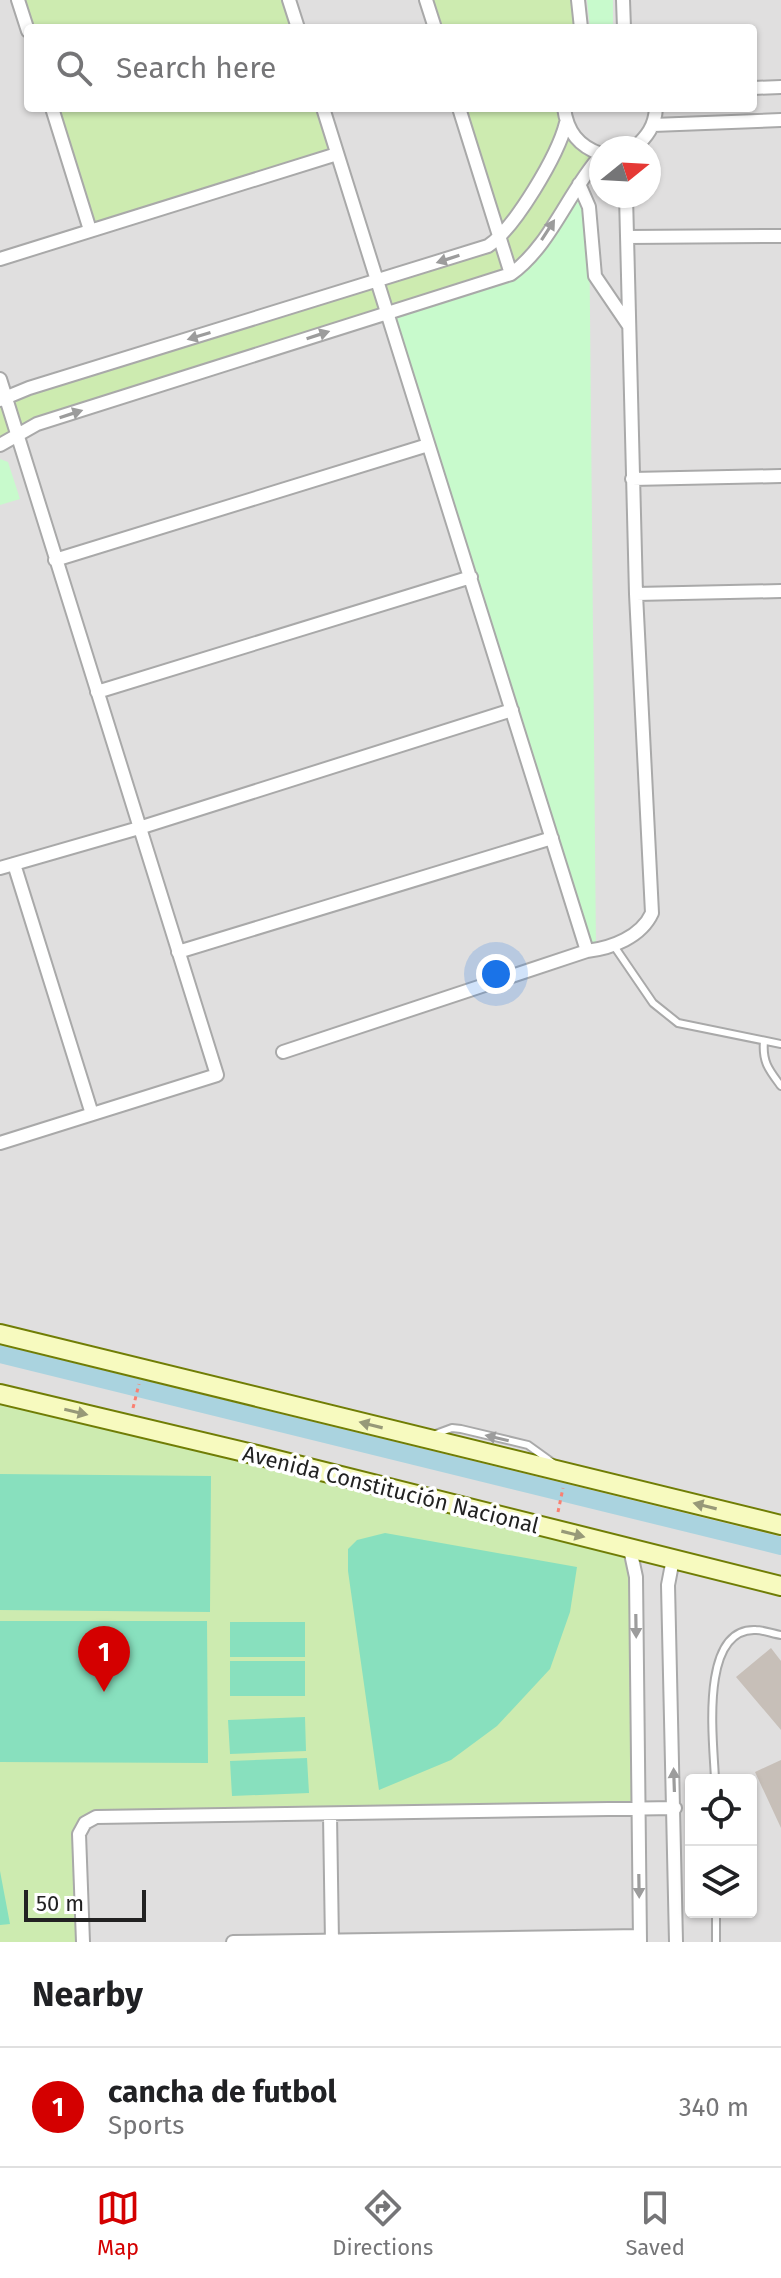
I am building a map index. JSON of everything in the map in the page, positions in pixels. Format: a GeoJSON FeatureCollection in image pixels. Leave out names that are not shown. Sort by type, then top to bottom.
{"type":"FeatureCollection","features":[{"type":"Feature","properties":{"kind":"main road"},"geometry":{"type":"LineString","coordinates":[[0,1334],[781,1525]]}},
{"type":"Feature","properties":{"kind":"main road","name":"Avenida Constitución Nacional"},"geometry":{"type":"LineString","coordinates":[[0,1394],[781,1586]]}},
{"type":"Feature","properties":{"kind":"street"},"geometry":{"type":"LineString","coordinates":[[18,0],[26,24]]}},
{"type":"Feature","properties":{"kind":"street"},"geometry":{"type":"LineString","coordinates":[[289,0],[297,24]]}},
{"type":"Feature","properties":{"kind":"street"},"geometry":{"type":"LineString","coordinates":[[426,0],[434,24]]}},
{"type":"Feature","properties":{"kind":"street"},"geometry":{"type":"LineString","coordinates":[[578,0],[581,24]]}},
{"type":"Feature","properties":{"kind":"street"},"geometry":{"type":"LineString","coordinates":[[623,0],[624,24]]}},
{"type":"Feature","properties":{"kind":"street"},"geometry":{"type":"LineString","coordinates":[[757,88],[781,87]]}},
{"type":"Feature","properties":{"kind":"street"},"geometry":{"type":"LineString","coordinates":[[53,112],[90,230]]}},
{"type":"Feature","properties":{"kind":"street"},"geometry":{"type":"LineString","coordinates":[[324,112],[587,951]]}},
{"type":"Feature","properties":{"kind":"street"},"geometry":{"type":"LineString","coordinates":[[460,112],[511,274]]}},
{"type":"Feature","properties":{"kind":"street"},"geometry":{"type":"LineString","coordinates":[[3,399],[29,388],[488,246],[499,239],[557,151],[566,123],[565,112]]}},
{"type":"Feature","properties":{"kind":"street"},"geometry":{"type":"LineString","coordinates":[[646,136],[653,125],[655,112]]}},
{"type":"Feature","properties":{"kind":"street"},"geometry":{"type":"LineString","coordinates":[[653,125],[781,120]]}},
{"type":"Feature","properties":{"kind":"street"},"geometry":{"type":"LineString","coordinates":[[566,123],[581,145],[589,149]]}},
{"type":"Feature","properties":{"kind":"street"},"geometry":{"type":"LineString","coordinates":[[0,259],[337,154]]}},
{"type":"Feature","properties":{"kind":"street"},"geometry":{"type":"LineString","coordinates":[[0,445],[37,424],[511,274],[530,258],[589,171]]}},
{"type":"Feature","properties":{"kind":"street"},"geometry":{"type":"LineString","coordinates":[[579,184],[589,207],[595,276],[629,326]]}},
{"type":"Feature","properties":{"kind":"street"},"geometry":{"type":"LineString","coordinates":[[283,1052],[587,951],[614,946],[647,926],[652,913],[636,594],[626,208]]}},
{"type":"Feature","properties":{"kind":"street"},"geometry":{"type":"LineString","coordinates":[[627,237],[781,236]]}},
{"type":"Feature","properties":{"kind":"street"},"geometry":{"type":"LineString","coordinates":[[0,379],[3,399],[217,1075],[0,1143]]}},
{"type":"Feature","properties":{"kind":"street"},"geometry":{"type":"LineString","coordinates":[[55,560],[428,445]]}},
{"type":"Feature","properties":{"kind":"street"},"geometry":{"type":"LineString","coordinates":[[632,479],[781,476]]}},
{"type":"Feature","properties":{"kind":"street"},"geometry":{"type":"LineString","coordinates":[[97,692],[471,577]]}},
{"type":"Feature","properties":{"kind":"street"},"geometry":{"type":"LineString","coordinates":[[636,594],[781,591]]}},
{"type":"Feature","properties":{"kind":"street"},"geometry":{"type":"LineString","coordinates":[[0,868],[139,828],[512,710]]}},
{"type":"Feature","properties":{"kind":"street"},"geometry":{"type":"LineString","coordinates":[[178,952],[552,838]]}},
{"type":"Feature","properties":{"kind":"street"},"geometry":{"type":"LineString","coordinates":[[14,864],[92,1114]]}},
{"type":"Feature","properties":{"kind":"street"},"geometry":{"type":"LineString","coordinates":[[233,1942],[640,1939],[636,1577],[630,1549]]}},
{"type":"Feature","properties":{"kind":"street"},"geometry":{"type":"LineString","coordinates":[[673,1559],[668,1585],[676,1942]]}},
{"type":"Feature","properties":{"kind":"street"},"geometry":{"type":"LineString","coordinates":[[83,1942],[79,1834],[96,1817],[675,1808]]}},
{"type":"Feature","properties":{"kind":"street"},"geometry":{"type":"LineString","coordinates":[[330,1815],[332,1941]]}},
{"type":"Feature","properties":{"kind":"lane"},"geometry":{"type":"LineString","coordinates":[[614,946],[653,1003],[678,1023],[781,1044]]}},
{"type":"Feature","properties":{"kind":"lane"},"geometry":{"type":"LineString","coordinates":[[764,1041],[766,1067],[781,1086]]}},
{"type":"Feature","properties":{"kind":"lane"},"geometry":{"type":"LineString","coordinates":[[715,1774],[714,1682],[720,1655],[738,1635],[748,1631],[781,1635]]}},
{"type":"Feature","properties":{"kind":"lane"},"geometry":{"type":"LineString","coordinates":[[716,1918],[716,1942]]}},
{"type":"Feature","properties":{"kind":"path"},"geometry":{"type":"LineString","coordinates":[[128,1424],[143,1369]]}},
{"type":"Feature","properties":{"kind":"path"},"geometry":{"type":"LineString","coordinates":[[555,1530],[564,1472]]}},
{"type":"Feature","properties":{"kind":"shaded area"},"geometry":{"type":"Polygon","coordinates":[[[0,0],[781,0],[781,1942],[0,1942],[0,0]]]}},
{"type":"Feature","properties":{"kind":"green space"},"geometry":{"type":"Polygon","coordinates":[[[18,0],[289,0],[296,24],[27,24],[18,0]]]}},
{"type":"Feature","properties":{"kind":"green space"},"geometry":{"type":"Polygon","coordinates":[[[425,0],[575,0],[578,24],[433,24],[425,0]]]}},
{"type":"Feature","properties":{"kind":"green space"},"geometry":{"type":"Polygon","coordinates":[[[587,0],[613,0],[613,24],[590,24],[587,0]]]}},
{"type":"Feature","properties":{"kind":"green space"},"geometry":{"type":"Polygon","coordinates":[[[53,112],[324,112],[337,154],[90,230],[53,112]]]}},
{"type":"Feature","properties":{"kind":"green space"},"geometry":{"type":"Polygon","coordinates":[[[459,112],[566,112],[566,123],[589,143],[589,169],[511,274],[37,424],[0,445],[0,400],[495,241],[459,112]]]}},
{"type":"Feature","properties":{"kind":"green space"},"geometry":{"type":"Polygon","coordinates":[[[583,178],[589,207],[596,950],[587,951],[387,313],[511,274],[583,178]]]}},
{"type":"Feature","properties":{"kind":"green space"},"geometry":{"type":"Polygon","coordinates":[[[0,459],[8,462],[20,499],[0,505],[0,459]]]}},
{"type":"Feature","properties":{"kind":"green space"},"geometry":{"type":"Polygon","coordinates":[[[0,1397],[630,1549],[638,1810],[90,1820],[79,1834],[81,1942],[0,1942],[0,1397]]]}},
{"type":"Feature","properties":{"kind":"green space"},"geometry":{"type":"Polygon","coordinates":[[[0,1474],[211,1476],[210,1612],[0,1610],[0,1474]]]}},
{"type":"Feature","properties":{"kind":"green space"},"geometry":{"type":"Polygon","coordinates":[[[385,1533],[577,1567],[570,1612],[550,1669],[497,1726],[451,1760],[379,1790],[348,1571],[348,1549],[357,1540],[385,1533]]]}},
{"type":"Feature","properties":{"kind":"green space"},"geometry":{"type":"Polygon","coordinates":[[[0,1621],[207,1621],[208,1763],[0,1762],[0,1621]]]}},
{"type":"Feature","properties":{"kind":"green space"},"geometry":{"type":"Polygon","coordinates":[[[230,1622],[305,1622],[305,1657],[230,1657],[230,1622]]]}},
{"type":"Feature","properties":{"kind":"green space"},"geometry":{"type":"Polygon","coordinates":[[[230,1661],[305,1661],[305,1696],[230,1696],[230,1661]]]}},
{"type":"Feature","properties":{"kind":"green space"},"geometry":{"type":"Polygon","coordinates":[[[305,1717],[306,1751],[230,1754],[228,1720],[305,1717]]]}},
{"type":"Feature","properties":{"kind":"green space"},"geometry":{"type":"Polygon","coordinates":[[[307,1758],[309,1793],[232,1796],[230,1761],[307,1758]]]}},
{"type":"Feature","properties":{"kind":"green space"},"geometry":{"type":"Polygon","coordinates":[[[0,1871],[10,1924],[0,1925],[0,1871]]]}},
{"type":"Feature","properties":{"kind":"building"},"geometry":{"type":"Polygon","coordinates":[[[771,1648],[781,1661],[781,1730],[736,1677],[771,1648]]]}},
{"type":"Feature","properties":{"kind":"building"},"geometry":{"type":"Polygon","coordinates":[[[781,1760],[781,1828],[757,1774],[755,1772],[781,1760]]]}},
{"type":"Feature","properties":{"kind":"waterway"},"geometry":{"type":"LineString","coordinates":[[0,1354],[781,1546]]}},
{"type":"Feature","properties":{"kind":"place","name":"cancha de futbol"},"geometry":{"type":"Point","coordinates":[104,1692]}}]}
